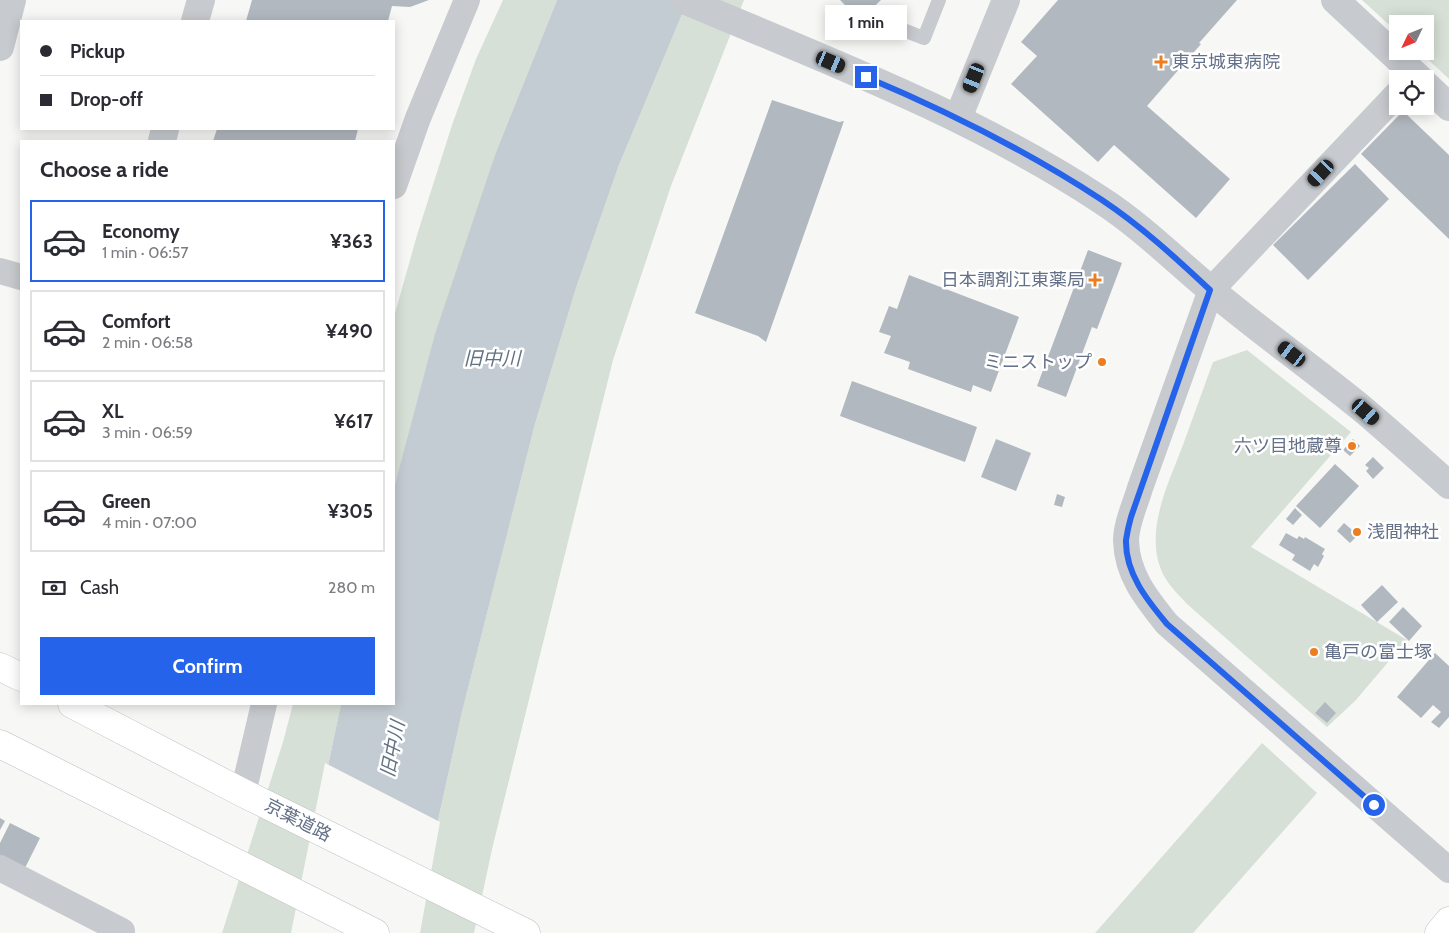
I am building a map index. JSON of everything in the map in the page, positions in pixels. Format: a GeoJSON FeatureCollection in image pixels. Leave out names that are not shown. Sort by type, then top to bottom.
{"type":"FeatureCollection","features":[{"type":"Feature","properties":{"kind":"main road","name":"京葉道路"},"geometry":{"type":"LineString","coordinates":[[74,705],[286,815],[526,933]]}},
{"type":"Feature","properties":{"kind":"main road"},"geometry":{"type":"LineString","coordinates":[[0,744],[374,933]]}},
{"type":"Feature","properties":{"kind":"main road"},"geometry":{"type":"LineString","coordinates":[[1439,933],[1449,921]]}},
{"type":"Feature","properties":{"kind":"street"},"geometry":{"type":"LineString","coordinates":[[0,46],[12,0]]}},
{"type":"Feature","properties":{"kind":"street"},"geometry":{"type":"LineString","coordinates":[[195,20],[201,0]]}},
{"type":"Feature","properties":{"kind":"street"},"geometry":{"type":"LineString","coordinates":[[395,183],[418,118],[467,0]]}},
{"type":"Feature","properties":{"kind":"street"},"geometry":{"type":"LineString","coordinates":[[684,0],[900,91],[958,118],[1045,165],[1103,201],[1151,236],[1210,290],[1366,412],[1449,485]]}},
{"type":"Feature","properties":{"kind":"street"},"geometry":{"type":"LineString","coordinates":[[958,118],[1006,0]]}},
{"type":"Feature","properties":{"kind":"street"},"geometry":{"type":"LineString","coordinates":[[1334,0],[1402,70]]}},
{"type":"Feature","properties":{"kind":"street"},"geometry":{"type":"LineString","coordinates":[[1434,96],[1449,107]]}},
{"type":"Feature","properties":{"kind":"street"},"geometry":{"type":"LineString","coordinates":[[1389,107],[1210,290],[1131,517],[1126,540],[1130,567],[1144,596],[1167,624],[1449,870]]}},
{"type":"Feature","properties":{"kind":"street"},"geometry":{"type":"LineString","coordinates":[[0,271],[20,277]]}},
{"type":"Feature","properties":{"kind":"street"},"geometry":{"type":"LineString","coordinates":[[243,793],[264,705]]}},
{"type":"Feature","properties":{"kind":"street"},"geometry":{"type":"LineString","coordinates":[[0,868],[121,933]]}},
{"type":"Feature","properties":{"kind":"lane"},"geometry":{"type":"LineString","coordinates":[[872,18],[924,38],[939,0]]}},
{"type":"Feature","properties":{"kind":"shaded area"},"geometry":{"type":"Polygon","coordinates":[[[503,0],[557,0],[496,152],[395,485],[395,313],[417,235],[452,125],[476,59],[503,0]]]}},
{"type":"Feature","properties":{"kind":"shaded area"},"geometry":{"type":"Polygon","coordinates":[[[688,0],[744,0],[671,186],[613,360],[493,845],[474,933],[418,933],[439,816],[462,712],[535,424],[576,288],[619,165],[688,0]]]}},
{"type":"Feature","properties":{"kind":"shaded area"},"geometry":{"type":"Polygon","coordinates":[[[1362,0],[1449,0],[1449,79],[1429,60],[1434,60],[1434,15],[1389,15],[1389,25],[1362,0]]]}},
{"type":"Feature","properties":{"kind":"shaded area"},"geometry":{"type":"Polygon","coordinates":[[[1247,350],[1351,432],[1251,547],[1407,640],[1355,701],[1327,727],[1187,604],[1165,578],[1156,552],[1157,521],[1161,505],[1213,362],[1247,350]]]}},
{"type":"Feature","properties":{"kind":"shaded area"},"geometry":{"type":"Polygon","coordinates":[[[293,705],[341,705],[293,933],[222,933],[283,742],[293,705]]]}},
{"type":"Feature","properties":{"kind":"shaded area"},"geometry":{"type":"Polygon","coordinates":[[[1262,743],[1317,793],[1193,933],[1095,933],[1262,743]]]}},
{"type":"Feature","properties":{"kind":"water","name":"旧中川"},"geometry":{"type":"Polygon","coordinates":[[[557,0],[688,0],[619,165],[576,288],[535,424],[462,712],[439,816],[418,933],[293,933],[341,705],[395,705],[395,484],[435,334],[496,152],[557,0]]]}},
{"type":"Feature","properties":{"kind":"pier"},"geometry":{"type":"Polygon","coordinates":[[[325,763],[440,822],[420,933],[291,933],[325,763]]]}},
{"type":"Feature","properties":{"kind":"building"},"geometry":{"type":"Polygon","coordinates":[[[252,0],[429,0],[410,7],[392,6],[388,20],[246,20],[252,0]]]}},
{"type":"Feature","properties":{"kind":"building"},"geometry":{"type":"Polygon","coordinates":[[[840,0],[881,0],[860,20],[840,0]]]}},
{"type":"Feature","properties":{"kind":"building"},"geometry":{"type":"Polygon","coordinates":[[[1058,0],[1237,0],[1147,106],[1230,179],[1196,218],[1114,145],[1098,162],[1011,84],[1037,56],[1021,42],[1058,0]]]}},
{"type":"Feature","properties":{"kind":"building"},"geometry":{"type":"Polygon","coordinates":[[[772,100],[839,122],[844,121],[766,342],[758,336],[695,313],[772,100]]]}},
{"type":"Feature","properties":{"kind":"building"},"geometry":{"type":"Polygon","coordinates":[[[1399,115],[1407,115],[1449,155],[1449,239],[1361,154],[1399,115]]]}},
{"type":"Feature","properties":{"kind":"building"},"geometry":{"type":"Polygon","coordinates":[[[217,130],[358,130],[355,140],[213,140],[217,130]]]}},
{"type":"Feature","properties":{"kind":"building"},"geometry":{"type":"Polygon","coordinates":[[[1355,164],[1389,199],[1308,280],[1273,245],[1355,164]]]}},
{"type":"Feature","properties":{"kind":"building"},"geometry":{"type":"Polygon","coordinates":[[[1088,250],[1122,263],[1097,329],[1092,327],[1066,397],[1037,386],[1088,250]]]}},
{"type":"Feature","properties":{"kind":"building"},"geometry":{"type":"Polygon","coordinates":[[[909,275],[1019,317],[991,392],[973,385],[971,392],[908,369],[910,362],[884,353],[891,336],[879,332],[889,306],[897,309],[909,275]]]}},
{"type":"Feature","properties":{"kind":"building"},"geometry":{"type":"Polygon","coordinates":[[[852,381],[977,427],[965,462],[840,416],[852,381]]]}},
{"type":"Feature","properties":{"kind":"building"},"geometry":{"type":"Polygon","coordinates":[[[996,439],[1031,453],[1016,491],[981,477],[996,439]]]}},
{"type":"Feature","properties":{"kind":"building"},"geometry":{"type":"Polygon","coordinates":[[[1353,439],[1360,446],[1350,456],[1343,450],[1353,439]]]}},
{"type":"Feature","properties":{"kind":"building"},"geometry":{"type":"Polygon","coordinates":[[[1373,457],[1384,468],[1373,479],[1366,471],[1369,468],[1365,465],[1373,457]]]}},
{"type":"Feature","properties":{"kind":"building"},"geometry":{"type":"Polygon","coordinates":[[[1335,464],[1359,486],[1320,528],[1296,506],[1335,464]]]}},
{"type":"Feature","properties":{"kind":"building"},"geometry":{"type":"Polygon","coordinates":[[[1057,494],[1065,497],[1062,507],[1054,505],[1057,494]]]}},
{"type":"Feature","properties":{"kind":"building"},"geometry":{"type":"Polygon","coordinates":[[[1295,508],[1302,515],[1293,525],[1286,519],[1295,508]]]}},
{"type":"Feature","properties":{"kind":"building"},"geometry":{"type":"Polygon","coordinates":[[[1344,523],[1358,535],[1350,543],[1337,531],[1344,523]]]}},
{"type":"Feature","properties":{"kind":"building"},"geometry":{"type":"Polygon","coordinates":[[[1286,533],[1297,539],[1299,536],[1304,539],[1305,537],[1325,549],[1322,554],[1324,556],[1318,567],[1314,564],[1310,571],[1292,560],[1295,555],[1279,545],[1286,533]]]}},
{"type":"Feature","properties":{"kind":"building"},"geometry":{"type":"Polygon","coordinates":[[[1382,585],[1398,602],[1377,622],[1361,605],[1382,585]]]}},
{"type":"Feature","properties":{"kind":"building"},"geometry":{"type":"Polygon","coordinates":[[[1403,607],[1422,626],[1409,641],[1389,622],[1403,607]]]}},
{"type":"Feature","properties":{"kind":"building"},"geometry":{"type":"Polygon","coordinates":[[[1435,653],[1449,666],[1449,717],[1439,728],[1431,722],[1441,712],[1433,705],[1421,718],[1397,697],[1435,653]]]}},
{"type":"Feature","properties":{"kind":"building"},"geometry":{"type":"Polygon","coordinates":[[[1325,702],[1336,713],[1327,723],[1315,713],[1325,702]]]}},
{"type":"Feature","properties":{"kind":"building"},"geometry":{"type":"Polygon","coordinates":[[[0,818],[5,821],[0,830],[0,818]]]}},
{"type":"Feature","properties":{"kind":"building"},"geometry":{"type":"Polygon","coordinates":[[[10,823],[40,838],[24,870],[0,857],[0,843],[10,823]]]}},
{"type":"Feature","properties":{"kind":"place","name":"東京城東病院"},"geometry":{"type":"Point","coordinates":[1161,62]}},
{"type":"Feature","properties":{"kind":"place","name":"日本調剤江東薬局"},"geometry":{"type":"Point","coordinates":[1095,280]}},
{"type":"Feature","properties":{"kind":"place","name":"ミニストップ"},"geometry":{"type":"Point","coordinates":[1102,362]}},
{"type":"Feature","properties":{"kind":"place","name":"六ツ目地蔵尊"},"geometry":{"type":"Point","coordinates":[1352,446]}},
{"type":"Feature","properties":{"kind":"place","name":"浅間神社"},"geometry":{"type":"Point","coordinates":[1357,532]}},
{"type":"Feature","properties":{"kind":"place","name":"亀戸の富士塚"},"geometry":{"type":"Point","coordinates":[1314,652]}},
{"type":"Feature","properties":{"kind":"route"},"geometry":{"type":"LineString","coordinates":[[866,77],[958,118],[1045,165],[1103,201],[1151,236],[1210,290],[1131,517],[1126,540],[1130,567],[1144,596],[1167,624],[1374,805]]}}]}
